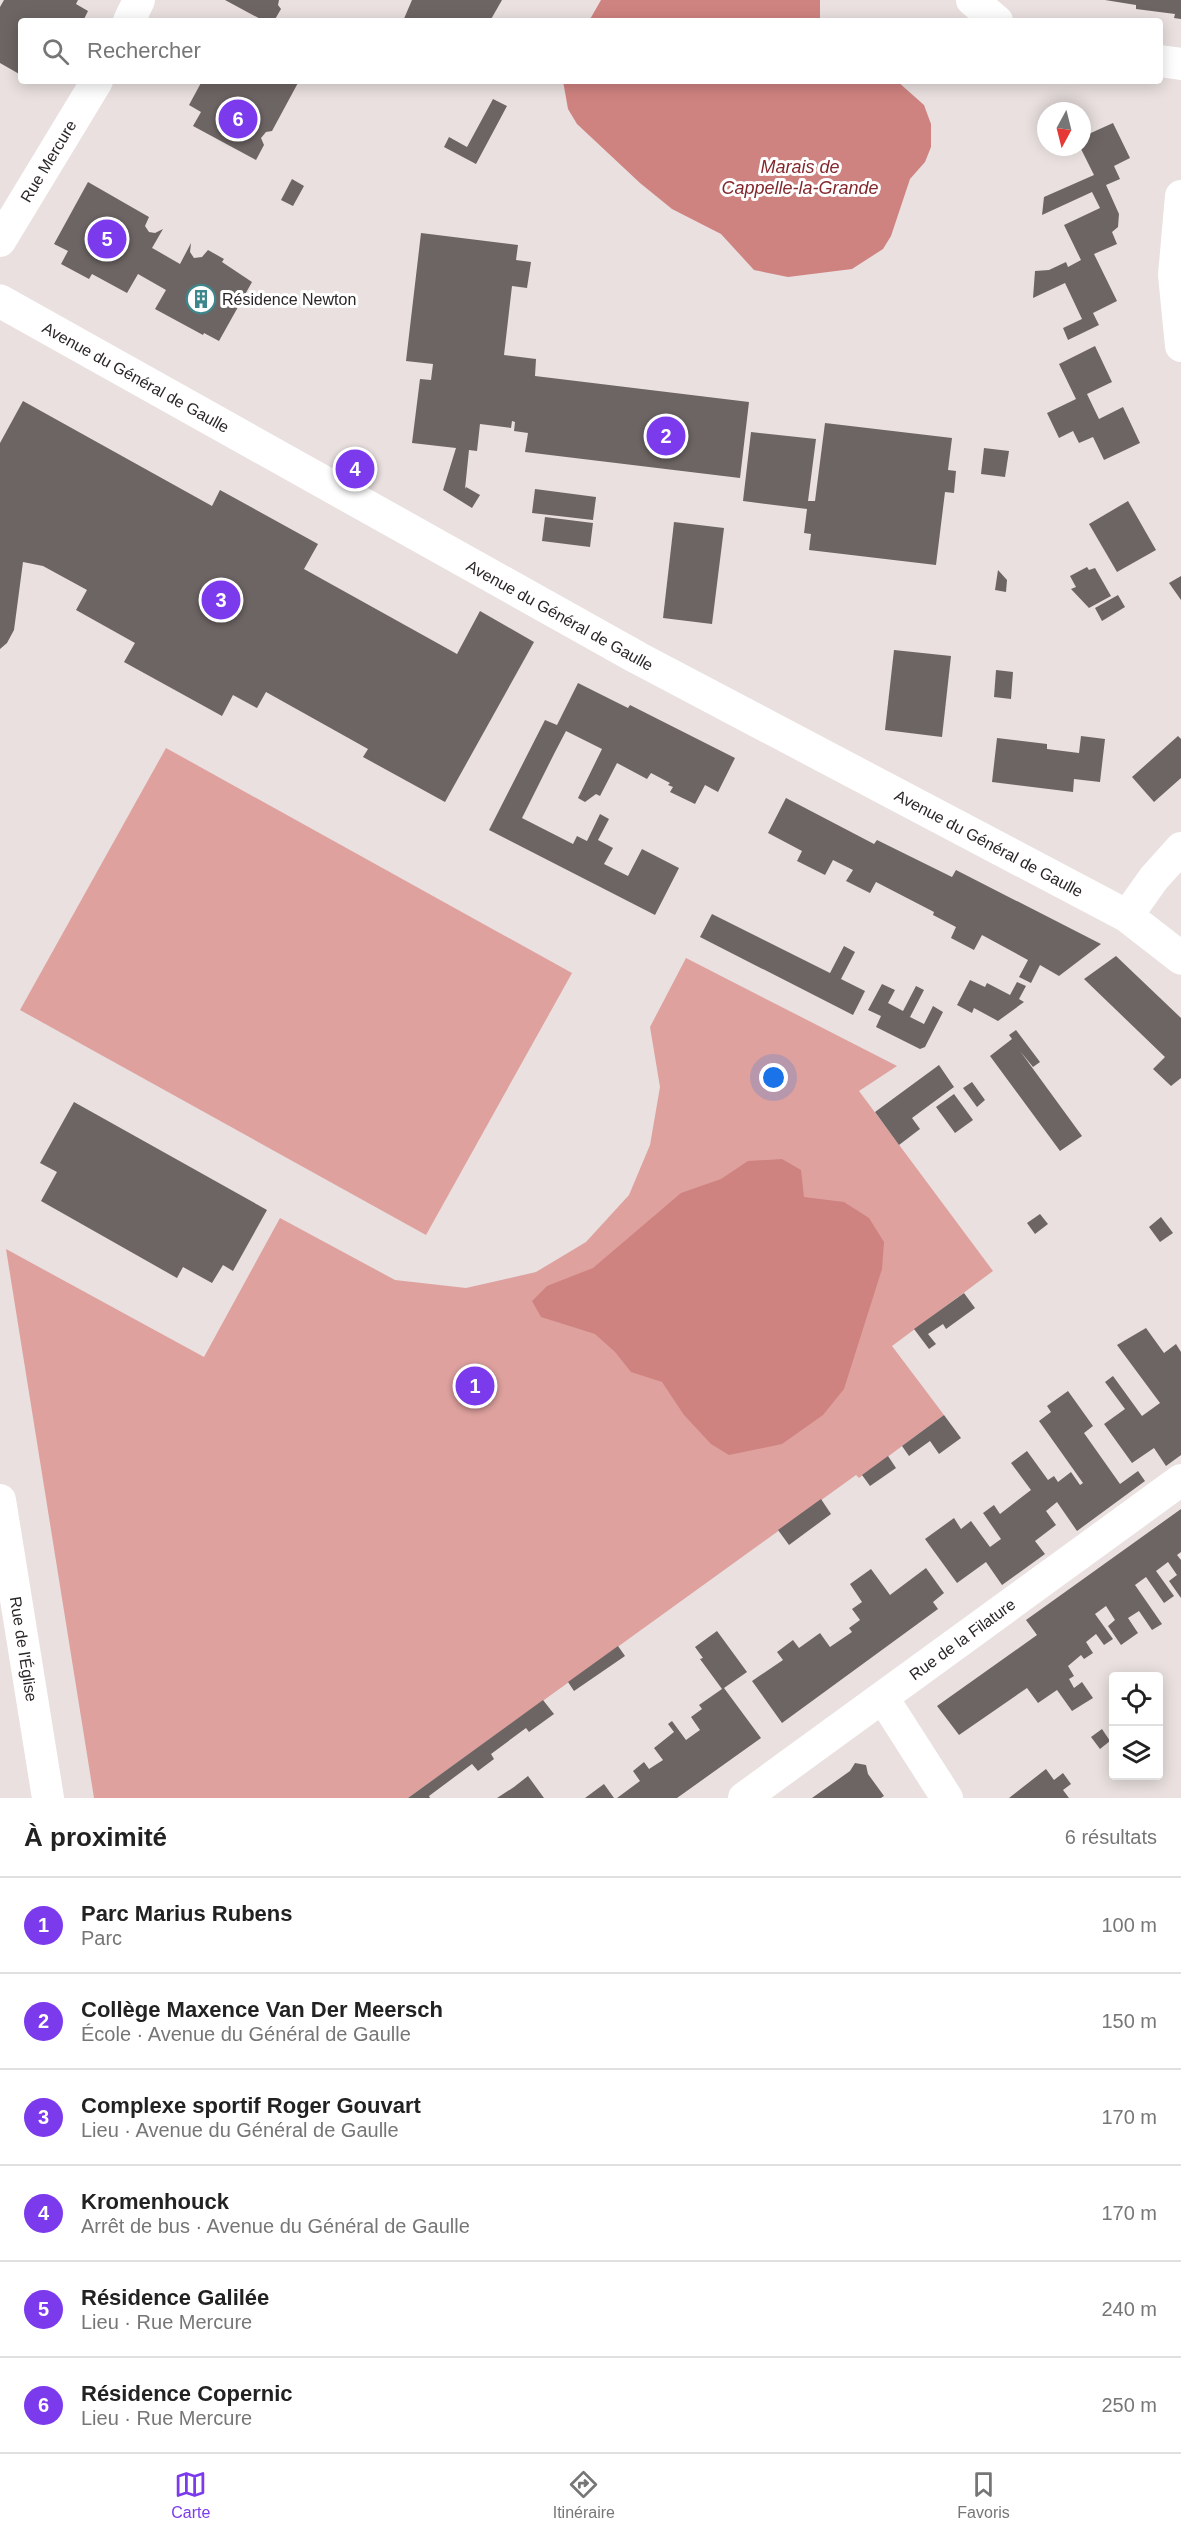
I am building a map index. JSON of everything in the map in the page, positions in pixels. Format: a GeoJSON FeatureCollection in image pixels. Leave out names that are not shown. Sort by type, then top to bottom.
{"type":"FeatureCollection","features":[{"type":"Feature","properties":{"kind":"street"},"geometry":{"type":"LineString","coordinates":[[130,18],[139,0]]}},
{"type":"Feature","properties":{"kind":"street"},"geometry":{"type":"LineString","coordinates":[[972,0],[993,18]]}},
{"type":"Feature","properties":{"kind":"street"},"geometry":{"type":"LineString","coordinates":[[1163,61],[1181,64]]}},
{"type":"Feature","properties":{"kind":"street","name":"Rue Mercure"},"geometry":{"type":"LineString","coordinates":[[0,241],[95,84]]}},
{"type":"Feature","properties":{"kind":"street"},"geometry":{"type":"LineString","coordinates":[[1181,196],[1174,259],[1174,289],[1181,346]]}},
{"type":"Feature","properties":{"kind":"street","name":"Avenue du Général de Gaulle"},"geometry":{"type":"LineString","coordinates":[[0,301],[628,653],[1127,916],[1181,958]]}},
{"type":"Feature","properties":{"kind":"street"},"geometry":{"type":"LineString","coordinates":[[1127,916],[1154,878],[1181,848]]}},
{"type":"Feature","properties":{"kind":"street","name":"Rue de la Filature"},"geometry":{"type":"LineString","coordinates":[[744,1798],[1181,1480]]}},
{"type":"Feature","properties":{"kind":"street","name":"Rue de l'Église"},"geometry":{"type":"LineString","coordinates":[[0,1500],[48,1798]]}},
{"type":"Feature","properties":{"kind":"street"},"geometry":{"type":"LineString","coordinates":[[883,1698],[947,1798]]}},
{"type":"Feature","properties":{"kind":"shaded area"},"geometry":{"type":"Polygon","coordinates":[[[166,748],[572,973],[426,1235],[20,1010],[166,748]]]}},
{"type":"Feature","properties":{"kind":"shaded area"},"geometry":{"type":"Polygon","coordinates":[[[686,958],[897,1066],[859,1091],[993,1271],[892,1346],[944,1415],[859,1478],[856,1475],[408,1798],[94,1798],[6,1249],[204,1357],[280,1218],[395,1280],[466,1288],[536,1272],[586,1242],[629,1195],[650,1145],[660,1087],[650,1027],[686,958]]]}},
{"type":"Feature","properties":{"kind":"water"},"geometry":{"type":"Polygon","coordinates":[[[601,0],[820,0],[820,18],[591,18],[601,0]]]}},
{"type":"Feature","properties":{"kind":"water","name":"Marais de Cappelle-la-Grande"},"geometry":{"type":"Polygon","coordinates":[[[564,84],[900,84],[924,105],[931,124],[931,147],[925,162],[910,179],[891,236],[883,249],[852,269],[788,277],[754,270],[721,234],[672,209],[640,183],[577,124],[568,109],[564,84]]]}},
{"type":"Feature","properties":{"kind":"water"},"geometry":{"type":"Polygon","coordinates":[[[782,1159],[801,1170],[804,1197],[844,1202],[869,1218],[884,1242],[882,1269],[844,1389],[823,1415],[782,1444],[729,1455],[711,1444],[684,1415],[662,1382],[631,1372],[615,1352],[595,1334],[541,1317],[532,1301],[547,1286],[593,1268],[681,1193],[721,1179],[748,1161],[782,1159]]]}},
{"type":"Feature","properties":{"kind":"building"},"geometry":{"type":"Polygon","coordinates":[[[4,0],[78,0],[76,4],[88,11],[84,18],[18,18],[18,73],[0,63],[0,7],[4,0]]]}},
{"type":"Feature","properties":{"kind":"building"},"geometry":{"type":"Polygon","coordinates":[[[225,0],[279,0],[278,5],[281,9],[276,18],[258,18],[225,0]]]}},
{"type":"Feature","properties":{"kind":"building"},"geometry":{"type":"Polygon","coordinates":[[[412,0],[502,0],[492,18],[404,18],[412,0]]]}},
{"type":"Feature","properties":{"kind":"building"},"geometry":{"type":"Polygon","coordinates":[[[1105,0],[1181,0],[1181,19],[1174,18],[1175,14],[1136,9],[1136,5],[1105,0]]]}},
{"type":"Feature","properties":{"kind":"building"},"geometry":{"type":"Polygon","coordinates":[[[200,84],[297,84],[272,131],[266,132],[261,138],[264,145],[256,160],[193,126],[201,112],[189,105],[200,84]]]}},
{"type":"Feature","properties":{"kind":"building"},"geometry":{"type":"Polygon","coordinates":[[[493,99],[507,106],[476,164],[444,147],[449,137],[467,147],[493,99]]]}},
{"type":"Feature","properties":{"kind":"building"},"geometry":{"type":"Polygon","coordinates":[[[1113,123],[1130,158],[1114,166],[1120,179],[1106,185],[1119,214],[1118,227],[1112,232],[1117,244],[1094,254],[1117,301],[1093,313],[1099,325],[1068,340],[1063,328],[1082,319],[1065,283],[1033,298],[1035,271],[1049,270],[1066,262],[1068,267],[1081,260],[1064,225],[1100,208],[1092,192],[1042,215],[1044,197],[1094,175],[1084,156],[1091,156],[1091,133],[1113,123]]]}},
{"type":"Feature","properties":{"kind":"building"},"geometry":{"type":"Polygon","coordinates":[[[292,179],[304,186],[293,206],[281,200],[292,179]]]}},
{"type":"Feature","properties":{"kind":"building"},"geometry":{"type":"Polygon","coordinates":[[[88,182],[149,217],[145,226],[149,232],[155,233],[163,229],[152,248],[180,264],[191,243],[190,252],[194,258],[202,257],[208,250],[224,259],[222,262],[252,282],[219,341],[155,309],[166,290],[138,274],[127,293],[92,274],[89,279],[61,264],[68,251],[54,244],[88,182]]]}},
{"type":"Feature","properties":{"kind":"building"},"geometry":{"type":"Polygon","coordinates":[[[421,233],[518,245],[516,260],[531,262],[527,288],[512,286],[504,355],[536,359],[535,376],[749,402],[740,478],[525,452],[528,433],[514,431],[515,422],[512,421],[511,428],[480,424],[477,451],[469,450],[465,489],[466,487],[480,495],[472,508],[443,490],[456,448],[412,443],[420,379],[431,380],[433,364],[406,361],[421,233]]]}},
{"type":"Feature","properties":{"kind":"building"},"geometry":{"type":"Polygon","coordinates":[[[1095,346],[1112,382],[1087,394],[1099,419],[1123,407],[1140,443],[1104,460],[1093,437],[1079,443],[1073,431],[1059,438],[1047,413],[1076,399],[1059,364],[1095,346]]]}},
{"type":"Feature","properties":{"kind":"building"},"geometry":{"type":"Polygon","coordinates":[[[23,401],[212,506],[220,490],[318,544],[304,569],[457,654],[480,611],[534,642],[445,802],[363,757],[368,749],[266,692],[257,708],[233,695],[222,716],[124,662],[135,643],[76,610],[87,590],[43,566],[23,562],[14,630],[7,643],[0,649],[0,443],[23,401]]]}},
{"type":"Feature","properties":{"kind":"building"},"geometry":{"type":"Polygon","coordinates":[[[825,423],[952,438],[948,470],[956,471],[954,493],[945,492],[936,565],[809,550],[811,534],[804,533],[807,509],[743,501],[751,432],[816,439],[808,501],[815,501],[825,423]]]}},
{"type":"Feature","properties":{"kind":"building"},"geometry":{"type":"Polygon","coordinates":[[[984,448],[1009,451],[1005,477],[981,474],[984,448]]]}},
{"type":"Feature","properties":{"kind":"building"},"geometry":{"type":"Polygon","coordinates":[[[535,489],[596,497],[593,520],[532,513],[535,489]]]}},
{"type":"Feature","properties":{"kind":"building"},"geometry":{"type":"Polygon","coordinates":[[[1128,501],[1156,550],[1117,572],[1089,524],[1128,501]]]}},
{"type":"Feature","properties":{"kind":"building"},"geometry":{"type":"Polygon","coordinates":[[[545,517],[593,523],[590,547],[542,541],[545,517]]]}},
{"type":"Feature","properties":{"kind":"building"},"geometry":{"type":"Polygon","coordinates":[[[674,522],[724,528],[712,624],[663,618],[674,522]]]}},
{"type":"Feature","properties":{"kind":"building"},"geometry":{"type":"Polygon","coordinates":[[[1087,567],[1089,570],[1095,568],[1111,596],[1089,608],[1071,589],[1076,587],[1070,576],[1087,567]]]}},
{"type":"Feature","properties":{"kind":"building"},"geometry":{"type":"Polygon","coordinates":[[[998,570],[1007,580],[1006,592],[995,590],[998,570]]]}},
{"type":"Feature","properties":{"kind":"building"},"geometry":{"type":"Polygon","coordinates":[[[1181,576],[1181,600],[1169,583],[1181,576]]]}},
{"type":"Feature","properties":{"kind":"building"},"geometry":{"type":"Polygon","coordinates":[[[1118,595],[1125,607],[1102,621],[1095,608],[1118,595]]]}},
{"type":"Feature","properties":{"kind":"building"},"geometry":{"type":"Polygon","coordinates":[[[894,650],[951,656],[942,737],[885,730],[894,650]]]}},
{"type":"Feature","properties":{"kind":"building"},"geometry":{"type":"Polygon","coordinates":[[[996,670],[1013,672],[1011,699],[994,697],[996,670]]]}},
{"type":"Feature","properties":{"kind":"building"},"geometry":{"type":"Polygon","coordinates":[[[578,683],[628,708],[630,705],[735,758],[718,792],[705,785],[695,804],[670,792],[673,787],[668,785],[670,783],[651,773],[647,779],[617,763],[600,796],[596,794],[585,802],[578,798],[602,749],[566,731],[554,754],[522,818],[573,844],[577,836],[587,841],[600,814],[609,819],[598,840],[613,848],[604,864],[628,876],[642,849],[679,868],[655,915],[489,830],[545,720],[557,725],[578,683]]]}},
{"type":"Feature","properties":{"kind":"building"},"geometry":{"type":"Polygon","coordinates":[[[1081,736],[1105,739],[1100,782],[1074,779],[1073,792],[992,782],[997,738],[1047,744],[1047,749],[1079,753],[1081,736]]]}},
{"type":"Feature","properties":{"kind":"building"},"geometry":{"type":"Polygon","coordinates":[[[1178,736],[1181,739],[1181,778],[1154,802],[1132,777],[1178,736]]]}},
{"type":"Feature","properties":{"kind":"building"},"geometry":{"type":"Polygon","coordinates":[[[786,798],[874,844],[877,840],[952,877],[956,870],[1101,944],[1059,976],[1040,965],[1031,983],[1019,977],[1028,960],[982,935],[974,950],[951,938],[956,927],[933,915],[934,912],[876,882],[870,893],[846,881],[853,870],[833,860],[825,875],[797,861],[802,851],[768,833],[786,798]]]}},
{"type":"Feature","properties":{"kind":"building"},"geometry":{"type":"Polygon","coordinates":[[[712,914],[830,973],[844,946],[855,952],[841,979],[865,991],[853,1015],[700,937],[712,914]]]}},
{"type":"Feature","properties":{"kind":"building"},"geometry":{"type":"Polygon","coordinates":[[[1116,956],[1181,1018],[1181,1078],[1171,1086],[1153,1069],[1165,1057],[1084,979],[1116,956]]]}},
{"type":"Feature","properties":{"kind":"building"},"geometry":{"type":"Polygon","coordinates":[[[970,980],[985,987],[987,983],[1010,995],[1017,982],[1026,986],[1019,999],[1024,1002],[998,1021],[974,1008],[972,1013],[957,1005],[970,980]]]}},
{"type":"Feature","properties":{"kind":"building"},"geometry":{"type":"Polygon","coordinates":[[[882,984],[895,990],[888,1003],[903,1011],[916,986],[924,990],[910,1017],[924,1024],[933,1006],[943,1012],[925,1047],[920,1049],[876,1027],[881,1016],[868,1010],[882,984]]]}},
{"type":"Feature","properties":{"kind":"building"},"geometry":{"type":"Polygon","coordinates":[[[1016,1030],[1040,1062],[1033,1067],[1020,1051],[1082,1136],[1060,1151],[990,1056],[1012,1039],[1009,1035],[1016,1030]]]}},
{"type":"Feature","properties":{"kind":"building"},"geometry":{"type":"Polygon","coordinates":[[[939,1065],[954,1087],[912,1118],[920,1129],[899,1145],[875,1112],[939,1065]]]}},
{"type":"Feature","properties":{"kind":"building"},"geometry":{"type":"Polygon","coordinates":[[[972,1082],[985,1100],[977,1107],[963,1088],[972,1082]]]}},
{"type":"Feature","properties":{"kind":"building"},"geometry":{"type":"Polygon","coordinates":[[[954,1094],[973,1120],[955,1133],[936,1107],[954,1094]]]}},
{"type":"Feature","properties":{"kind":"building"},"geometry":{"type":"Polygon","coordinates":[[[74,1102],[267,1210],[233,1271],[223,1265],[212,1283],[183,1267],[177,1278],[41,1201],[57,1172],[40,1163],[74,1102]]]}},
{"type":"Feature","properties":{"kind":"building"},"geometry":{"type":"Polygon","coordinates":[[[1040,1214],[1048,1224],[1035,1234],[1027,1223],[1040,1214]]]}},
{"type":"Feature","properties":{"kind":"building"},"geometry":{"type":"Polygon","coordinates":[[[1161,1217],[1173,1233],[1160,1242],[1149,1227],[1161,1217]]]}},
{"type":"Feature","properties":{"kind":"building"},"geometry":{"type":"Polygon","coordinates":[[[964,1293],[975,1308],[946,1329],[943,1324],[928,1334],[936,1344],[929,1349],[914,1329],[964,1293]]]}},
{"type":"Feature","properties":{"kind":"building"},"geometry":{"type":"Polygon","coordinates":[[[1146,1328],[1164,1353],[1176,1344],[1181,1352],[1181,1455],[1166,1466],[1154,1448],[1132,1463],[1104,1424],[1125,1409],[1105,1382],[1113,1376],[1142,1416],[1160,1403],[1117,1345],[1146,1328]]]}},
{"type":"Feature","properties":{"kind":"building"},"geometry":{"type":"Polygon","coordinates":[[[1068,1391],[1093,1426],[1084,1433],[1120,1484],[1138,1471],[1145,1481],[1077,1531],[1057,1502],[1046,1511],[1056,1525],[1035,1541],[1045,1554],[1002,1585],[986,1562],[957,1583],[925,1539],[954,1518],[961,1529],[971,1521],[990,1547],[1001,1539],[983,1513],[994,1505],[1000,1514],[1031,1490],[1011,1463],[1027,1451],[1048,1480],[1054,1476],[1058,1482],[1071,1472],[1080,1485],[1083,1483],[1039,1421],[1051,1412],[1047,1406],[1068,1391]]]}},
{"type":"Feature","properties":{"kind":"building"},"geometry":{"type":"Polygon","coordinates":[[[944,1415],[961,1438],[939,1454],[930,1441],[909,1456],[902,1446],[944,1415]]]}},
{"type":"Feature","properties":{"kind":"building"},"geometry":{"type":"Polygon","coordinates":[[[888,1456],[896,1468],[870,1486],[862,1475],[888,1456]]]}},
{"type":"Feature","properties":{"kind":"building"},"geometry":{"type":"Polygon","coordinates":[[[821,1499],[831,1514],[789,1545],[778,1530],[821,1499]]]}},
{"type":"Feature","properties":{"kind":"building"},"geometry":{"type":"Polygon","coordinates":[[[1181,1509],[1181,1552],[1177,1555],[1181,1560],[1181,1598],[1169,1581],[1177,1575],[1168,1562],[1156,1571],[1174,1596],[1164,1603],[1146,1577],[1135,1585],[1162,1624],[1152,1630],[1139,1611],[1128,1618],[1138,1633],[1121,1645],[1108,1626],[1115,1620],[1106,1606],[1095,1614],[1113,1639],[1104,1645],[1096,1634],[1086,1642],[1093,1653],[1084,1659],[1081,1655],[1068,1666],[1074,1676],[1069,1679],[1074,1688],[1082,1682],[1093,1698],[1072,1711],[1057,1690],[1038,1703],[1027,1688],[959,1735],[937,1706],[1037,1635],[1026,1620],[1181,1509]]]}},
{"type":"Feature","properties":{"kind":"building"},"geometry":{"type":"Polygon","coordinates":[[[926,1568],[944,1593],[933,1602],[938,1609],[782,1723],[752,1681],[783,1660],[777,1652],[793,1640],[799,1648],[820,1633],[830,1647],[852,1632],[849,1628],[860,1620],[852,1609],[862,1602],[850,1584],[871,1569],[890,1595],[926,1568]]]}},
{"type":"Feature","properties":{"kind":"building"},"geometry":{"type":"Polygon","coordinates":[[[717,1631],[747,1672],[724,1688],[761,1738],[677,1798],[617,1798],[640,1781],[633,1771],[644,1762],[649,1769],[663,1760],[654,1748],[674,1732],[668,1724],[672,1721],[686,1740],[700,1730],[691,1717],[702,1709],[699,1705],[722,1689],[700,1659],[703,1658],[695,1647],[717,1631]]]}},
{"type":"Feature","properties":{"kind":"building"},"geometry":{"type":"Polygon","coordinates":[[[618,1646],[625,1656],[574,1691],[568,1682],[618,1646]]]}},
{"type":"Feature","properties":{"kind":"building"},"geometry":{"type":"Polygon","coordinates":[[[543,1700],[554,1714],[529,1732],[526,1728],[491,1754],[494,1759],[478,1771],[472,1764],[429,1796],[430,1798],[408,1798],[543,1700]]]}},
{"type":"Feature","properties":{"kind":"building"},"geometry":{"type":"Polygon","coordinates":[[[1102,1729],[1109,1742],[1100,1749],[1091,1737],[1102,1729]]]}},
{"type":"Feature","properties":{"kind":"building"},"geometry":{"type":"Polygon","coordinates":[[[855,1763],[866,1765],[868,1774],[884,1796],[881,1798],[812,1798],[850,1771],[855,1763]]]}},
{"type":"Feature","properties":{"kind":"building"},"geometry":{"type":"Polygon","coordinates":[[[1046,1769],[1054,1780],[1063,1773],[1071,1784],[1063,1790],[1069,1798],[1009,1798],[1046,1769]]]}},
{"type":"Feature","properties":{"kind":"building"},"geometry":{"type":"Polygon","coordinates":[[[528,1776],[544,1798],[497,1798],[514,1787],[528,1776]]]}},
{"type":"Feature","properties":{"kind":"building"},"geometry":{"type":"Polygon","coordinates":[[[604,1784],[614,1798],[585,1798],[604,1784]]]}},
{"type":"Feature","properties":{"kind":"place","name":"Résidence Copernic"},"geometry":{"type":"Point","coordinates":[238,119]}},
{"type":"Feature","properties":{"kind":"place","name":"Résidence Galilée"},"geometry":{"type":"Point","coordinates":[107,239]}},
{"type":"Feature","properties":{"kind":"place","name":"Résidence Newton"},"geometry":{"type":"Point","coordinates":[201,299]}},
{"type":"Feature","properties":{"kind":"place","name":"Collège Maxence Van Der Meersch"},"geometry":{"type":"Point","coordinates":[666,436]}},
{"type":"Feature","properties":{"kind":"place","name":"Kromenhouck"},"geometry":{"type":"Point","coordinates":[355,469]}},
{"type":"Feature","properties":{"kind":"place","name":"Complexe sportif Roger Gouvart"},"geometry":{"type":"Point","coordinates":[221,600]}},
{"type":"Feature","properties":{"kind":"place","name":"Parc Marius Rubens"},"geometry":{"type":"Point","coordinates":[475,1386]}}]}
